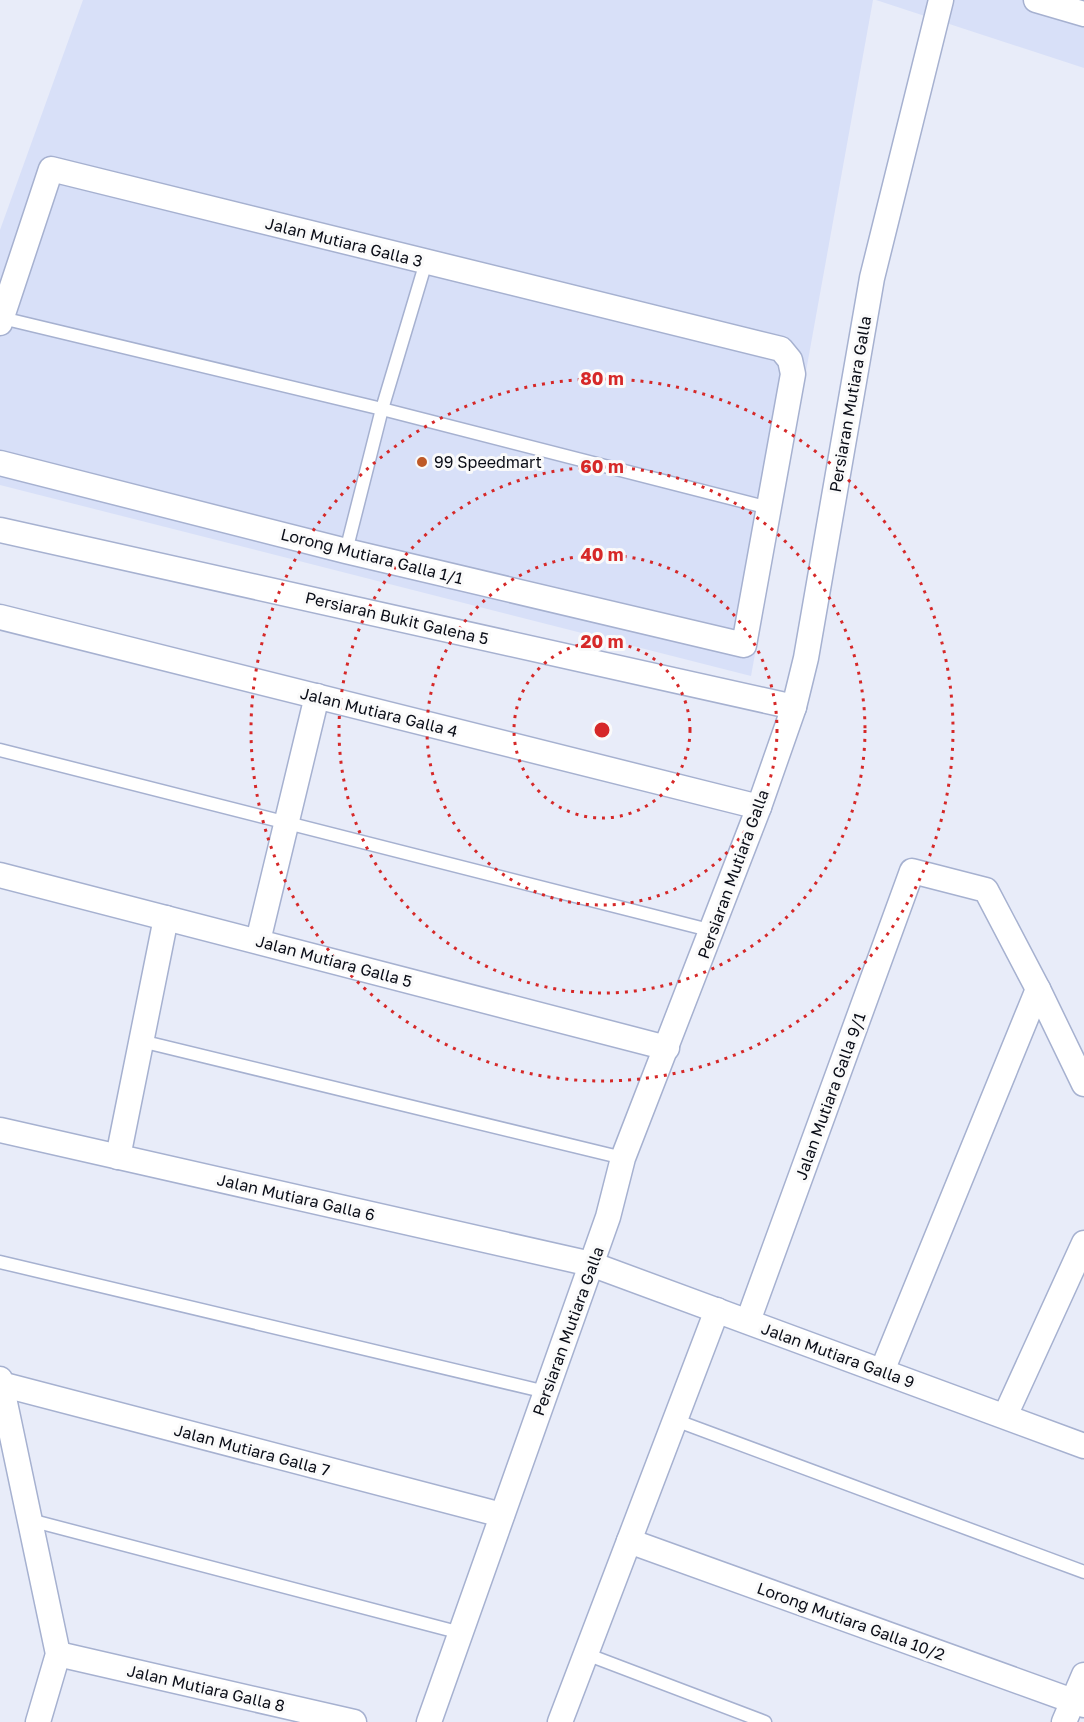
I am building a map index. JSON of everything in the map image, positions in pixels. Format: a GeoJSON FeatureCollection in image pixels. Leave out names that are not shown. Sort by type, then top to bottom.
{"type":"FeatureCollection","features":[{"type":"Feature","properties":{"kind":"street","name":"Persiaran Mutiara Galla"},"geometry":{"type":"LineString","coordinates":[[429,1722],[608,1217],[623,1158],[713,930],[794,707],[806,658],[872,278],[941,0]]}},
{"type":"Feature","properties":{"kind":"street"},"geometry":{"type":"LineString","coordinates":[[1036,0],[1084,15]]}},
{"type":"Feature","properties":{"kind":"street","name":"Jalan Mutiara Galla 3"},"geometry":{"type":"LineString","coordinates":[[1,320],[51,169],[781,349],[790,360],[793,374],[769,508]]}},
{"type":"Feature","properties":{"kind":"street","name":"Lorong Mutiara Galla 1/1"},"geometry":{"type":"LineString","coordinates":[[0,464],[346,551],[744,645],[769,508]]}},
{"type":"Feature","properties":{"kind":"street","name":"Persiaran Bukit Galena 5"},"geometry":{"type":"LineString","coordinates":[[0,530],[794,707]]}},
{"type":"Feature","properties":{"kind":"street","name":"Jalan Mutiara Galla 4"},"geometry":{"type":"LineString","coordinates":[[0,617],[759,807]]}},
{"type":"Feature","properties":{"kind":"street"},"geometry":{"type":"LineString","coordinates":[[258,941],[317,696]]}},
{"type":"Feature","properties":{"kind":"street","name":"Jalan Mutiara Galla 9/1"},"geometry":{"type":"LineString","coordinates":[[748,1321],[912,872],[986,890],[1038,989]]}},
{"type":"Feature","properties":{"kind":"street","name":"Jalan Mutiara Galla 5"},"geometry":{"type":"LineString","coordinates":[[0,875],[667,1048]]}},
{"type":"Feature","properties":{"kind":"street"},"geometry":{"type":"LineString","coordinates":[[118,1157],[166,918]]}},
{"type":"Feature","properties":{"kind":"street"},"geometry":{"type":"LineString","coordinates":[[1038,989],[1084,1084]]}},
{"type":"Feature","properties":{"kind":"street"},"geometry":{"type":"LineString","coordinates":[[882,1371],[1038,989]]}},
{"type":"Feature","properties":{"kind":"street","name":"Jalan Mutiara Galla 6"},"geometry":{"type":"LineString","coordinates":[[0,1130],[591,1264]]}},
{"type":"Feature","properties":{"kind":"street"},"geometry":{"type":"LineString","coordinates":[[1005,1416],[1084,1244]]}},
{"type":"Feature","properties":{"kind":"street","name":"Jalan Mutiara Galla 9"},"geometry":{"type":"LineString","coordinates":[[591,1264],[1084,1446]]}},
{"type":"Feature","properties":{"kind":"street"},"geometry":{"type":"LineString","coordinates":[[560,1722],[717,1310]]}},
{"type":"Feature","properties":{"kind":"street"},"geometry":{"type":"LineString","coordinates":[[1,1382],[58,1654],[38,1722]]}},
{"type":"Feature","properties":{"kind":"street","name":"Jalan Mutiara Galla 7"},"geometry":{"type":"LineString","coordinates":[[1,1382],[502,1515]]}},
{"type":"Feature","properties":{"kind":"street","name":"Lorong Mutiara Galla 10/2"},"geometry":{"type":"LineString","coordinates":[[628,1541],[1074,1709]]}},
{"type":"Feature","properties":{"kind":"street","name":"Jalan Mutiara Galla 8"},"geometry":{"type":"LineString","coordinates":[[58,1654],[354,1722]]}},
{"type":"Feature","properties":{"kind":"street"},"geometry":{"type":"LineString","coordinates":[[1074,1709],[1084,1675]]}},
{"type":"Feature","properties":{"kind":"lane"},"geometry":{"type":"LineString","coordinates":[[346,551],[382,409],[426,262]]}},
{"type":"Feature","properties":{"kind":"lane"},"geometry":{"type":"LineString","coordinates":[[1,320],[382,409],[769,508]]}},
{"type":"Feature","properties":{"kind":"lane"},"geometry":{"type":"LineString","coordinates":[[0,750],[713,930]]}},
{"type":"Feature","properties":{"kind":"lane"},"geometry":{"type":"LineString","coordinates":[[141,1041],[623,1158]]}},
{"type":"Feature","properties":{"kind":"lane"},"geometry":{"type":"LineString","coordinates":[[0,1262],[546,1392]]}},
{"type":"Feature","properties":{"kind":"lane"},"geometry":{"type":"LineString","coordinates":[[675,1420],[1084,1572]]}},
{"type":"Feature","properties":{"kind":"lane"},"geometry":{"type":"LineString","coordinates":[[30,1521],[461,1633]]}},
{"type":"Feature","properties":{"kind":"lane"},"geometry":{"type":"LineString","coordinates":[[586,1654],[765,1722]]}},
{"type":"Feature","properties":{"kind":"shaded area"},"geometry":{"type":"Polygon","coordinates":[[[83,0],[873,0],[751,676],[0,485],[0,230],[83,0]]]}},
{"type":"Feature","properties":{"kind":"shaded area"},"geometry":{"type":"Polygon","coordinates":[[[876,0],[1084,0],[1084,68],[876,0]]]}},
{"type":"Feature","properties":{"kind":"place","name":"99 Speedmart"},"geometry":{"type":"Point","coordinates":[422,462]}}]}
